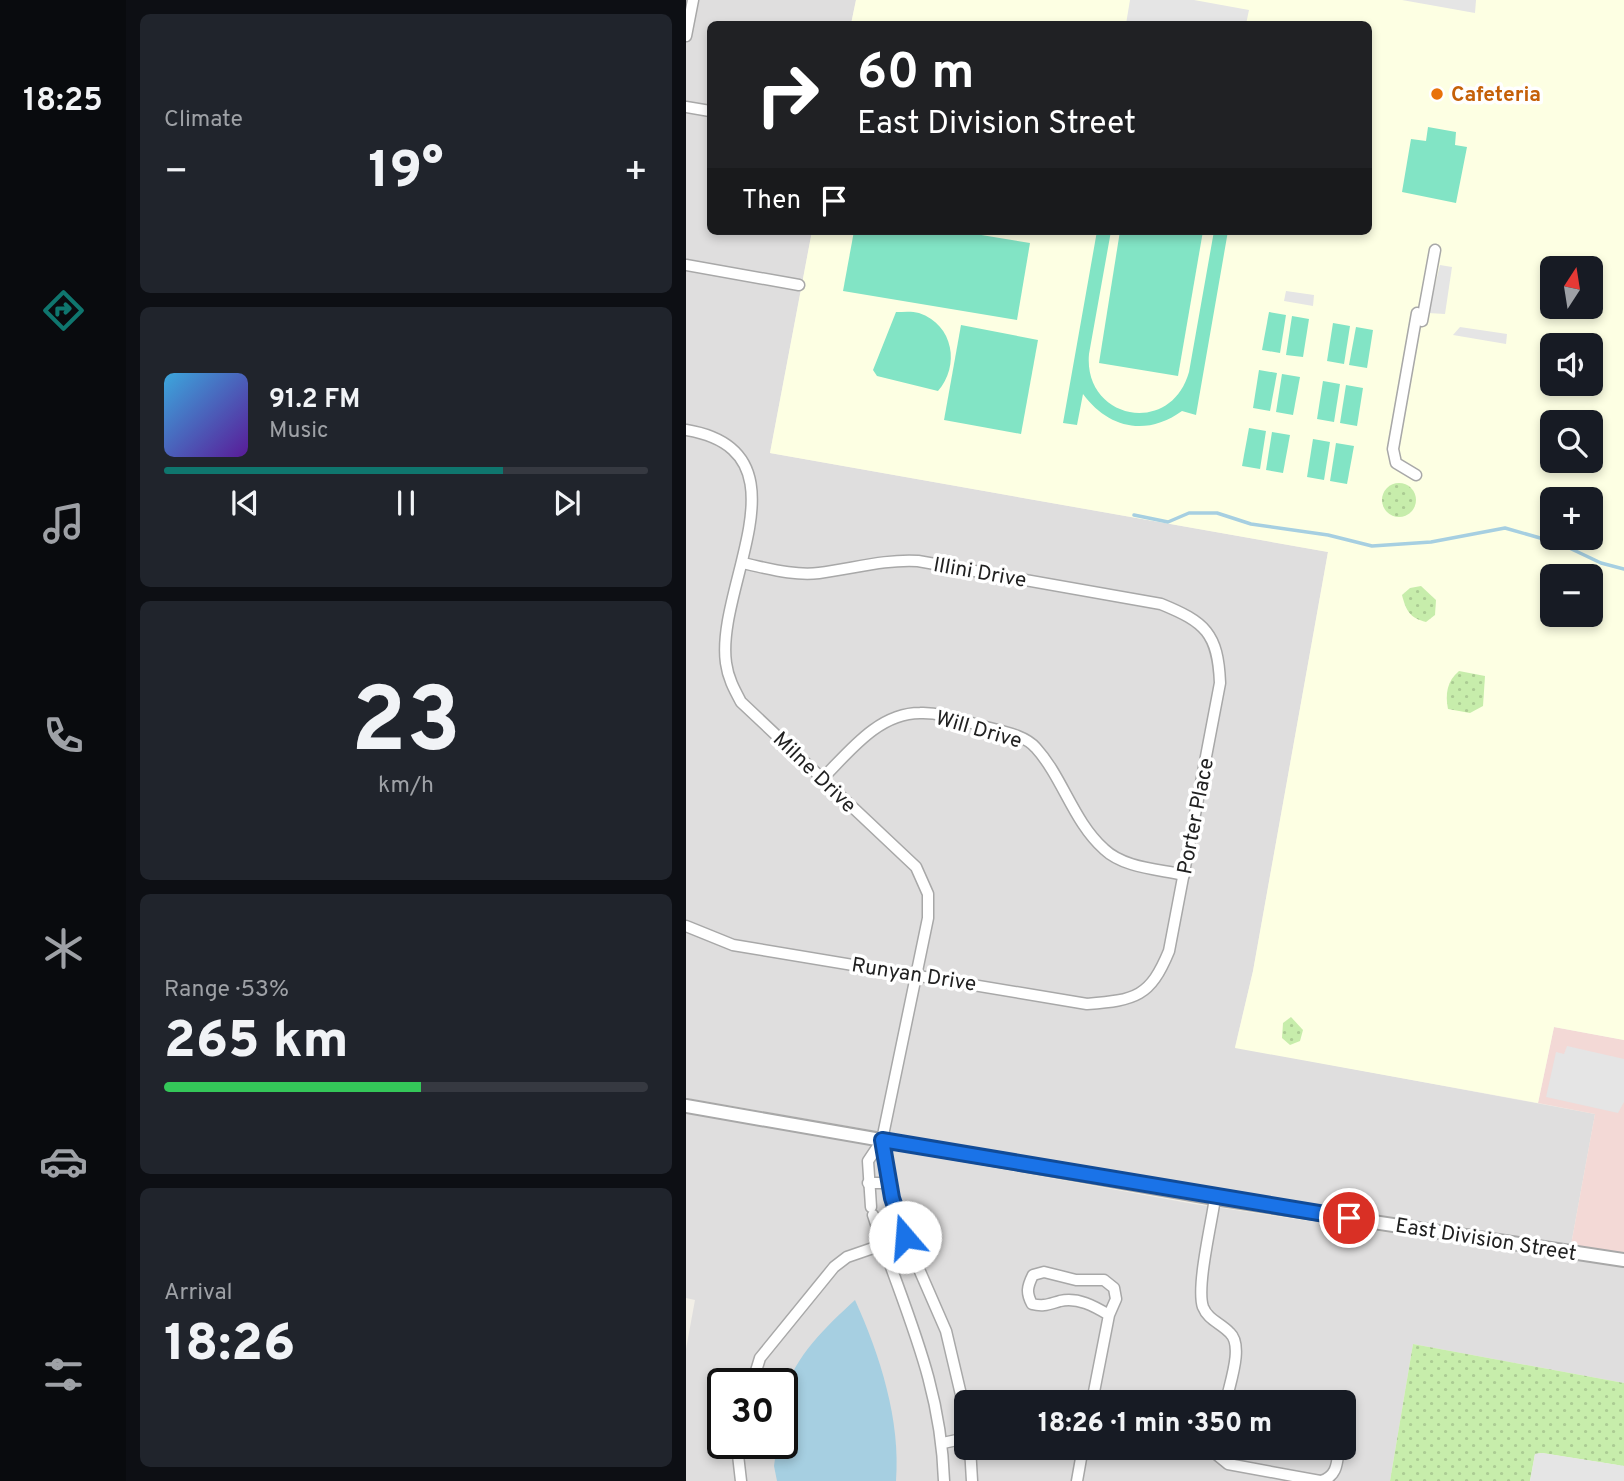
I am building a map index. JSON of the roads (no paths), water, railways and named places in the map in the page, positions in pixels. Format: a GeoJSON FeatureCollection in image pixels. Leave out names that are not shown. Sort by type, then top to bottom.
{"type":"FeatureCollection","features":[{"type":"Feature","properties":{"kind":"street"},"geometry":{"type":"LineString","coordinates":[[686,36],[693,0]]}},
{"type":"Feature","properties":{"kind":"street"},"geometry":{"type":"LineString","coordinates":[[686,107],[707,110]]}},
{"type":"Feature","properties":{"kind":"street"},"geometry":{"type":"LineString","coordinates":[[1416,475],[1396,463],[1393,449],[1435,250]]}},
{"type":"Feature","properties":{"kind":"street"},"geometry":{"type":"LineString","coordinates":[[686,265],[799,285]]}},
{"type":"Feature","properties":{"kind":"street","name":"Milne Drive"},"geometry":{"type":"LineString","coordinates":[[686,430],[706,434],[729,445],[743,460],[751,478],[752,503],[726,638],[729,682],[741,702],[916,867],[929,894],[928,918],[882,1140]]}},
{"type":"Feature","properties":{"kind":"street","name":"Illini Drive"},"geometry":{"type":"LineString","coordinates":[[742,563],[795,573],[817,573],[896,559],[918,561],[1161,604],[1192,617],[1210,634]]}},
{"type":"Feature","properties":{"kind":"street","name":"Porter Place"},"geometry":{"type":"LineString","coordinates":[[1143,992],[1158,977],[1169,951],[1220,683],[1219,654],[1210,634]]}},
{"type":"Feature","properties":{"kind":"street","name":"Will Drive"},"geometry":{"type":"LineString","coordinates":[[822,779],[872,729],[895,717],[920,713],[989,728],[1014,735],[1034,745],[1086,829],[1105,851],[1130,864],[1184,875]]}},
{"type":"Feature","properties":{"kind":"street","name":"Runyan Drive"},"geometry":{"type":"LineString","coordinates":[[686,926],[733,945],[1087,1004],[1119,1001],[1143,992]]}},
{"type":"Feature","properties":{"kind":"street","name":"East Division Street"},"geometry":{"type":"LineString","coordinates":[[686,1106],[1215,1198],[1624,1260]]}},
{"type":"Feature","properties":{"kind":"street"},"geometry":{"type":"LineString","coordinates":[[882,1140],[905,1237],[946,1331],[960,1390]]}},
{"type":"Feature","properties":{"kind":"street"},"geometry":{"type":"LineString","coordinates":[[882,1140],[869,1161],[868,1183],[872,1211],[924,1356],[943,1443],[944,1481]]}},
{"type":"Feature","properties":{"kind":"street"},"geometry":{"type":"LineString","coordinates":[[868,1183],[890,1182]]}},
{"type":"Feature","properties":{"kind":"street"},"geometry":{"type":"LineString","coordinates":[[1215,1198],[1202,1287],[1202,1305],[1209,1318],[1232,1334],[1236,1346],[1228,1390]]}},
{"type":"Feature","properties":{"kind":"street"},"geometry":{"type":"LineString","coordinates":[[759,1368],[766,1350],[834,1267],[847,1257],[905,1237]]}},
{"type":"Feature","properties":{"kind":"street"},"geometry":{"type":"LineString","coordinates":[[1094,1390],[1109,1315],[1116,1299],[1114,1288],[1104,1280],[1076,1280],[1044,1272],[1033,1275],[1027,1285],[1027,1295],[1032,1304],[1042,1307],[1062,1300],[1079,1301],[1109,1315]]}},
{"type":"Feature","properties":{"kind":"street"},"geometry":{"type":"LineString","coordinates":[[943,1443],[954,1441]]}},
{"type":"Feature","properties":{"kind":"street"},"geometry":{"type":"LineString","coordinates":[[738,1459],[741,1481]]}},
{"type":"Feature","properties":{"kind":"street"},"geometry":{"type":"LineString","coordinates":[[971,1460],[972,1481]]}},
{"type":"Feature","properties":{"kind":"street"},"geometry":{"type":"LineString","coordinates":[[1077,1481],[1081,1460]]}},
{"type":"Feature","properties":{"kind":"street"},"geometry":{"type":"LineString","coordinates":[[1220,1460],[1321,1481],[1329,1479],[1336,1470],[1337,1460]]}},
{"type":"Feature","properties":{"kind":"water"},"geometry":{"type":"Polygon","coordinates":[[[855,1300],[873,1343],[887,1389],[895,1435],[896,1481],[777,1481],[775,1459],[798,1459],[798,1368],[796,1368],[833,1321],[855,1300]]]}},
{"type":"Feature","properties":{"kind":"waterway"},"geometry":{"type":"LineString","coordinates":[[1134,515],[1168,522],[1189,513],[1217,513],[1251,524],[1328,535],[1372,546],[1431,542],[1505,528],[1561,544],[1601,563],[1624,569]]}},
{"type":"Feature","properties":{"kind":"place","name":"Cafeteria"},"geometry":{"type":"Point","coordinates":[1437,94]}}]}
